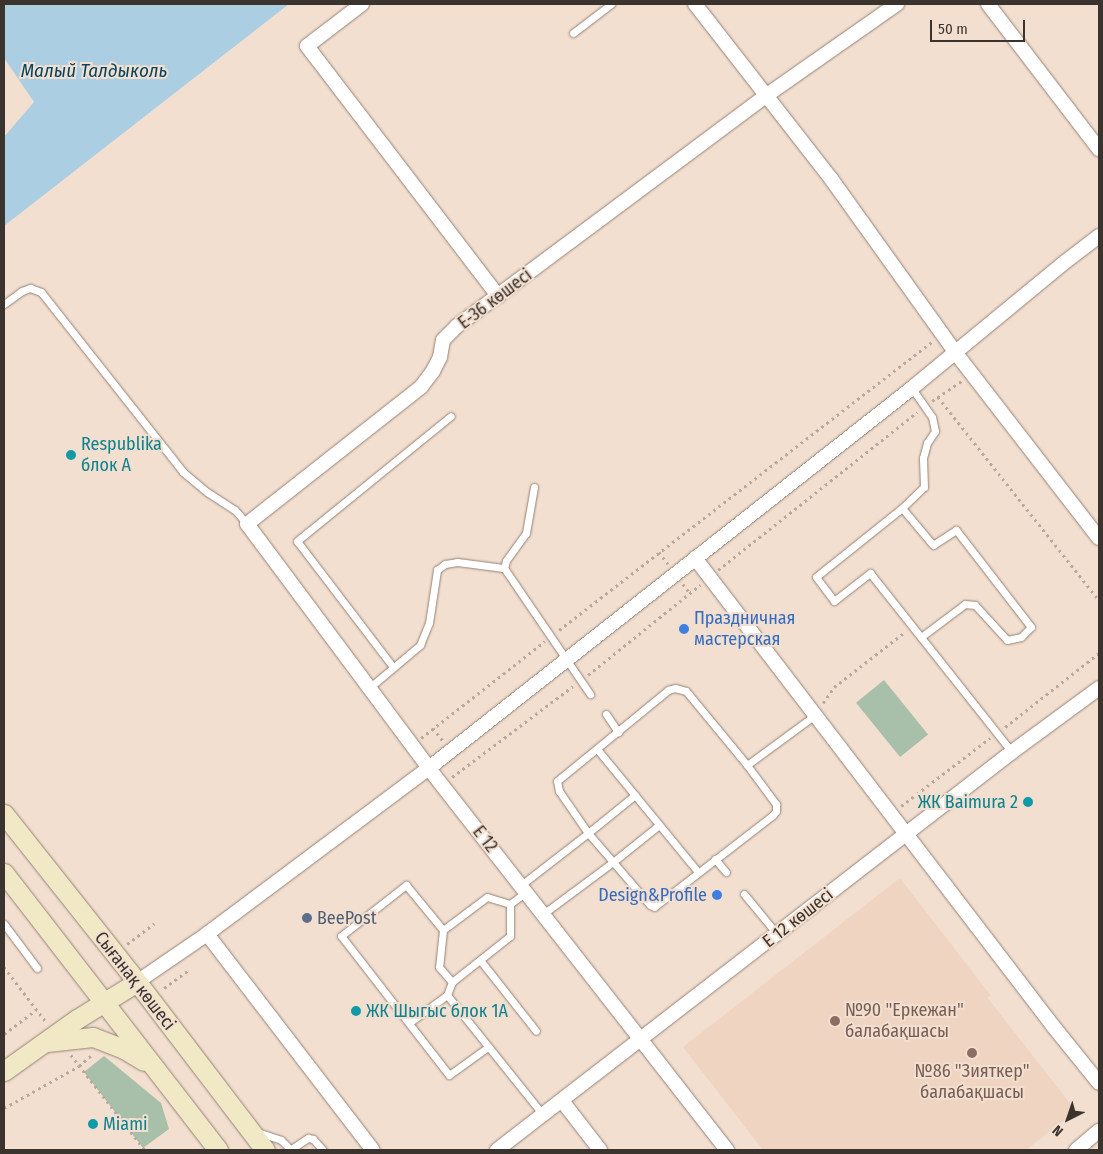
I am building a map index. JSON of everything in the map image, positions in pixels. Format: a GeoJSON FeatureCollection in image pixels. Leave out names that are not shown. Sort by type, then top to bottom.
{"type":"FeatureCollection","features":[{"type":"Feature","properties":{"kind":"main road","name":"Сығанақ көшесі"},"geometry":{"type":"LineString","coordinates":[[4,814],[138,982],[265,1150]]}},
{"type":"Feature","properties":{"kind":"main road"},"geometry":{"type":"LineString","coordinates":[[4,874],[218,1150]]}},
{"type":"Feature","properties":{"kind":"main road"},"geometry":{"type":"LineString","coordinates":[[4,1071],[138,982]]}},
{"type":"Feature","properties":{"kind":"main road"},"geometry":{"type":"LineString","coordinates":[[53,1039],[93,1037],[124,1049],[155,1068]]}},
{"type":"Feature","properties":{"kind":"street"},"geometry":{"type":"LineString","coordinates":[[362,4],[307,46],[498,296]]}},
{"type":"Feature","properties":{"kind":"street"},"geometry":{"type":"LineString","coordinates":[[695,4],[832,180],[955,352],[1099,538]]}},
{"type":"Feature","properties":{"kind":"street","name":"Е-36 көшесі"},"geometry":{"type":"LineString","coordinates":[[247,524],[421,387],[433,371],[440,356],[443,340],[457,326],[767,95],[897,4]]}},
{"type":"Feature","properties":{"kind":"street"},"geometry":{"type":"LineString","coordinates":[[988,4],[1099,149]]}},
{"type":"Feature","properties":{"kind":"street"},"geometry":{"type":"LineString","coordinates":[[138,982],[207,934],[429,768],[912,388],[1099,236]]}},
{"type":"Feature","properties":{"kind":"street","name":"E 12"},"geometry":{"type":"LineString","coordinates":[[247,524],[429,768],[640,1041],[727,1150]]}},
{"type":"Feature","properties":{"kind":"street"},"geometry":{"type":"LineString","coordinates":[[695,558],[1099,1084]]}},
{"type":"Feature","properties":{"kind":"street","name":"Е 12 көшесі"},"geometry":{"type":"LineString","coordinates":[[497,1150],[563,1102],[1012,752],[1099,688]]}},
{"type":"Feature","properties":{"kind":"street"},"geometry":{"type":"LineString","coordinates":[[207,934],[373,1150]]}},
{"type":"Feature","properties":{"kind":"street"},"geometry":{"type":"LineString","coordinates":[[563,1102],[600,1150]]}},
{"type":"Feature","properties":{"kind":"street"},"geometry":{"type":"LineString","coordinates":[[1076,1150],[1099,1132]]}},
{"type":"Feature","properties":{"kind":"lane"},"geometry":{"type":"LineString","coordinates":[[573,34],[611,4]]}},
{"type":"Feature","properties":{"kind":"lane"},"geometry":{"type":"LineString","coordinates":[[4,304],[22,291],[30,288],[41,292],[183,472],[207,492],[235,510],[247,524]]}},
{"type":"Feature","properties":{"kind":"lane"},"geometry":{"type":"LineString","coordinates":[[912,388],[932,418],[935,431],[927,443],[923,458],[924,487],[902,508],[816,577],[834,601],[870,573],[1012,752]]}},
{"type":"Feature","properties":{"kind":"lane"},"geometry":{"type":"LineString","coordinates":[[393,667],[297,540],[451,416]]}},
{"type":"Feature","properties":{"kind":"lane"},"geometry":{"type":"LineString","coordinates":[[504,568],[506,561],[526,533],[534,487]]}},
{"type":"Feature","properties":{"kind":"lane"},"geometry":{"type":"LineString","coordinates":[[902,508],[933,546],[956,530],[1031,627],[1021,638],[1007,640],[975,605],[965,604],[921,637]]}},
{"type":"Feature","properties":{"kind":"lane"},"geometry":{"type":"LineString","coordinates":[[369,688],[420,645],[426,634],[437,570],[445,564],[457,562],[504,568],[590,694]]}},
{"type":"Feature","properties":{"kind":"lane"},"geometry":{"type":"LineString","coordinates":[[680,688],[686,691],[747,764],[776,804],[776,811],[654,907],[650,905],[588,833],[557,786],[558,781],[597,749],[668,690],[680,688]]}},
{"type":"Feature","properties":{"kind":"lane"},"geometry":{"type":"LineString","coordinates":[[606,714],[618,732]]}},
{"type":"Feature","properties":{"kind":"lane"},"geometry":{"type":"LineString","coordinates":[[747,764],[815,715]]}},
{"type":"Feature","properties":{"kind":"lane"},"geometry":{"type":"LineString","coordinates":[[597,749],[698,872]]}},
{"type":"Feature","properties":{"kind":"lane"},"geometry":{"type":"LineString","coordinates":[[409,1023],[447,995],[452,982],[510,936],[510,904],[524,889],[635,795]]}},
{"type":"Feature","properties":{"kind":"lane"},"geometry":{"type":"LineString","coordinates":[[543,914],[659,825]]}},
{"type":"Feature","properties":{"kind":"lane"},"geometry":{"type":"LineString","coordinates":[[715,859],[726,872]]}},
{"type":"Feature","properties":{"kind":"lane"},"geometry":{"type":"LineString","coordinates":[[452,982],[439,967],[443,930],[406,885],[342,936],[450,1075],[488,1047]]}},
{"type":"Feature","properties":{"kind":"lane"},"geometry":{"type":"LineString","coordinates":[[744,894],[778,934]]}},
{"type":"Feature","properties":{"kind":"lane"},"geometry":{"type":"LineString","coordinates":[[443,930],[487,897],[510,904]]}},
{"type":"Feature","properties":{"kind":"lane"},"geometry":{"type":"LineString","coordinates":[[4,924],[37,968]]}},
{"type":"Feature","properties":{"kind":"lane"},"geometry":{"type":"LineString","coordinates":[[480,960],[536,1031]]}},
{"type":"Feature","properties":{"kind":"lane"},"geometry":{"type":"LineString","coordinates":[[447,995],[544,1115]]}},
{"type":"Feature","properties":{"kind":"lane"},"geometry":{"type":"LineString","coordinates":[[248,1128],[281,1140],[291,1150],[308,1138],[313,1139],[323,1150]]}},
{"type":"Feature","properties":{"kind":"path"},"geometry":{"type":"LineString","coordinates":[[412,745],[942,334]]}},
{"type":"Feature","properties":{"kind":"path"},"geometry":{"type":"LineString","coordinates":[[938,397],[1099,600]]}},
{"type":"Feature","properties":{"kind":"path"},"geometry":{"type":"LineString","coordinates":[[815,715],[834,687],[912,626]]}},
{"type":"Feature","properties":{"kind":"path"},"geometry":{"type":"LineString","coordinates":[[126,945],[154,924]]}},
{"type":"Feature","properties":{"kind":"path"},"geometry":{"type":"LineString","coordinates":[[4,967],[36,1010],[53,1039],[79,1066],[145,1150]]}},
{"type":"Feature","properties":{"kind":"path"},"geometry":{"type":"LineString","coordinates":[[164,988],[190,969]]}},
{"type":"Feature","properties":{"kind":"path"},"geometry":{"type":"LineString","coordinates":[[4,1034],[36,1010]]}},
{"type":"Feature","properties":{"kind":"path"},"geometry":{"type":"LineString","coordinates":[[4,1108],[79,1066],[93,1055],[95,1050]]}},
{"type":"Feature","properties":{"kind":"shaded area","name":"№90 \"Еркежан\" балабақшасы"},"geometry":{"type":"Polygon","coordinates":[[[900,878],[991,996],[987,997],[1076,1111],[1026,1150],[763,1150],[683,1047],[900,878]]]}},
{"type":"Feature","properties":{"kind":"green space"},"geometry":{"type":"Polygon","coordinates":[[[884,680],[928,734],[900,757],[856,703],[884,680]]]}},
{"type":"Feature","properties":{"kind":"green space"},"geometry":{"type":"Polygon","coordinates":[[[104,1056],[161,1103],[169,1129],[143,1148],[84,1072],[104,1056]]]}},
{"type":"Feature","properties":{"kind":"water","name":"Малый Талдыколь"},"geometry":{"type":"Polygon","coordinates":[[[4,4],[289,4],[4,226],[4,137],[34,102],[4,58],[4,4]]]}},
{"type":"Feature","properties":{"kind":"place","name":"Respublika блок А"},"geometry":{"type":"Point","coordinates":[71,455]}},
{"type":"Feature","properties":{"kind":"place","name":"Праздничная мастерская"},"geometry":{"type":"Point","coordinates":[684,629]}},
{"type":"Feature","properties":{"kind":"place","name":"ЖК Baimura 2"},"geometry":{"type":"Point","coordinates":[1028,802]}},
{"type":"Feature","properties":{"kind":"place","name":"Design&Profile"},"geometry":{"type":"Point","coordinates":[717,895]}},
{"type":"Feature","properties":{"kind":"place","name":"BeePost"},"geometry":{"type":"Point","coordinates":[307,918]}},
{"type":"Feature","properties":{"kind":"place","name":"ЖК Шыгыс блок 1А"},"geometry":{"type":"Point","coordinates":[356,1011]}},
{"type":"Feature","properties":{"kind":"place","name":"№90 \"Еркежан\" балабақшасы"},"geometry":{"type":"Point","coordinates":[835,1021]}},
{"type":"Feature","properties":{"kind":"place","name":"№86 \"Зияткер\" балабақшасы"},"geometry":{"type":"Point","coordinates":[972,1053]}},
{"type":"Feature","properties":{"kind":"place","name":"Miami"},"geometry":{"type":"Point","coordinates":[93,1124]}}]}
